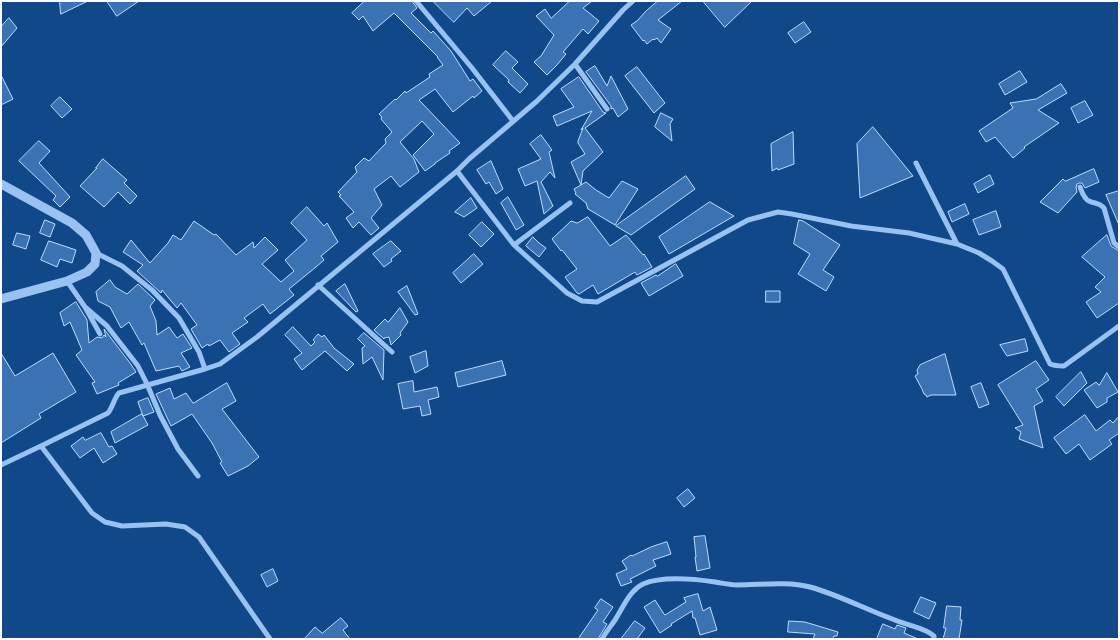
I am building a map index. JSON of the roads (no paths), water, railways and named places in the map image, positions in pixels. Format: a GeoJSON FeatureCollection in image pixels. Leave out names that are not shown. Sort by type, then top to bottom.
{"type":"FeatureCollection","features":[{"type":"Feature","properties":{"kind":"street"},"geometry":{"type":"LineString","coordinates":[[416,1],[481,79],[513,121]]}},
{"type":"Feature","properties":{"kind":"street"},"geometry":{"type":"LineString","coordinates":[[1,465],[108,412],[119,393],[220,364],[257,337],[457,171],[537,101],[633,1]]}},
{"type":"Feature","properties":{"kind":"street"},"geometry":{"type":"LineString","coordinates":[[574,64],[607,109]]}},
{"type":"Feature","properties":{"kind":"street"},"geometry":{"type":"LineString","coordinates":[[916,163],[957,244]]}},
{"type":"Feature","properties":{"kind":"street"},"geometry":{"type":"LineString","coordinates":[[457,171],[514,245],[567,293],[582,301],[598,302],[748,220],[778,212],[851,226],[909,233],[957,244],[979,253],[1003,269],[1050,364],[1064,366],[1119,326]]}},
{"type":"Feature","properties":{"kind":"street"},"geometry":{"type":"LineString","coordinates":[[1,184],[72,222],[86,235],[96,252],[122,266],[152,290],[179,318],[200,352],[205,369]]}},
{"type":"Feature","properties":{"kind":"street"},"geometry":{"type":"LineString","coordinates":[[1080,187],[1084,197],[1104,208],[1114,243],[1119,247]]}},
{"type":"Feature","properties":{"kind":"street"},"geometry":{"type":"LineString","coordinates":[[514,245],[570,203]]}},
{"type":"Feature","properties":{"kind":"street"},"geometry":{"type":"LineString","coordinates":[[1,299],[67,281],[87,272],[95,264],[96,252]]}},
{"type":"Feature","properties":{"kind":"street"},"geometry":{"type":"LineString","coordinates":[[67,281],[85,307],[100,334]]}},
{"type":"Feature","properties":{"kind":"street"},"geometry":{"type":"LineString","coordinates":[[318,285],[392,352]]}},
{"type":"Feature","properties":{"kind":"street"},"geometry":{"type":"LineString","coordinates":[[85,307],[107,326],[138,366],[148,384],[160,416],[178,449],[198,476]]}},
{"type":"Feature","properties":{"kind":"street"},"geometry":{"type":"LineString","coordinates":[[41,446],[92,514],[105,522],[122,526],[166,524],[185,527],[199,538],[270,639]]}},
{"type":"Feature","properties":{"kind":"street"},"geometry":{"type":"LineString","coordinates":[[602,639],[632,592],[639,586],[660,580],[697,579],[735,585],[795,584],[809,587],[862,606],[904,624],[930,632],[934,639]]}}]}
